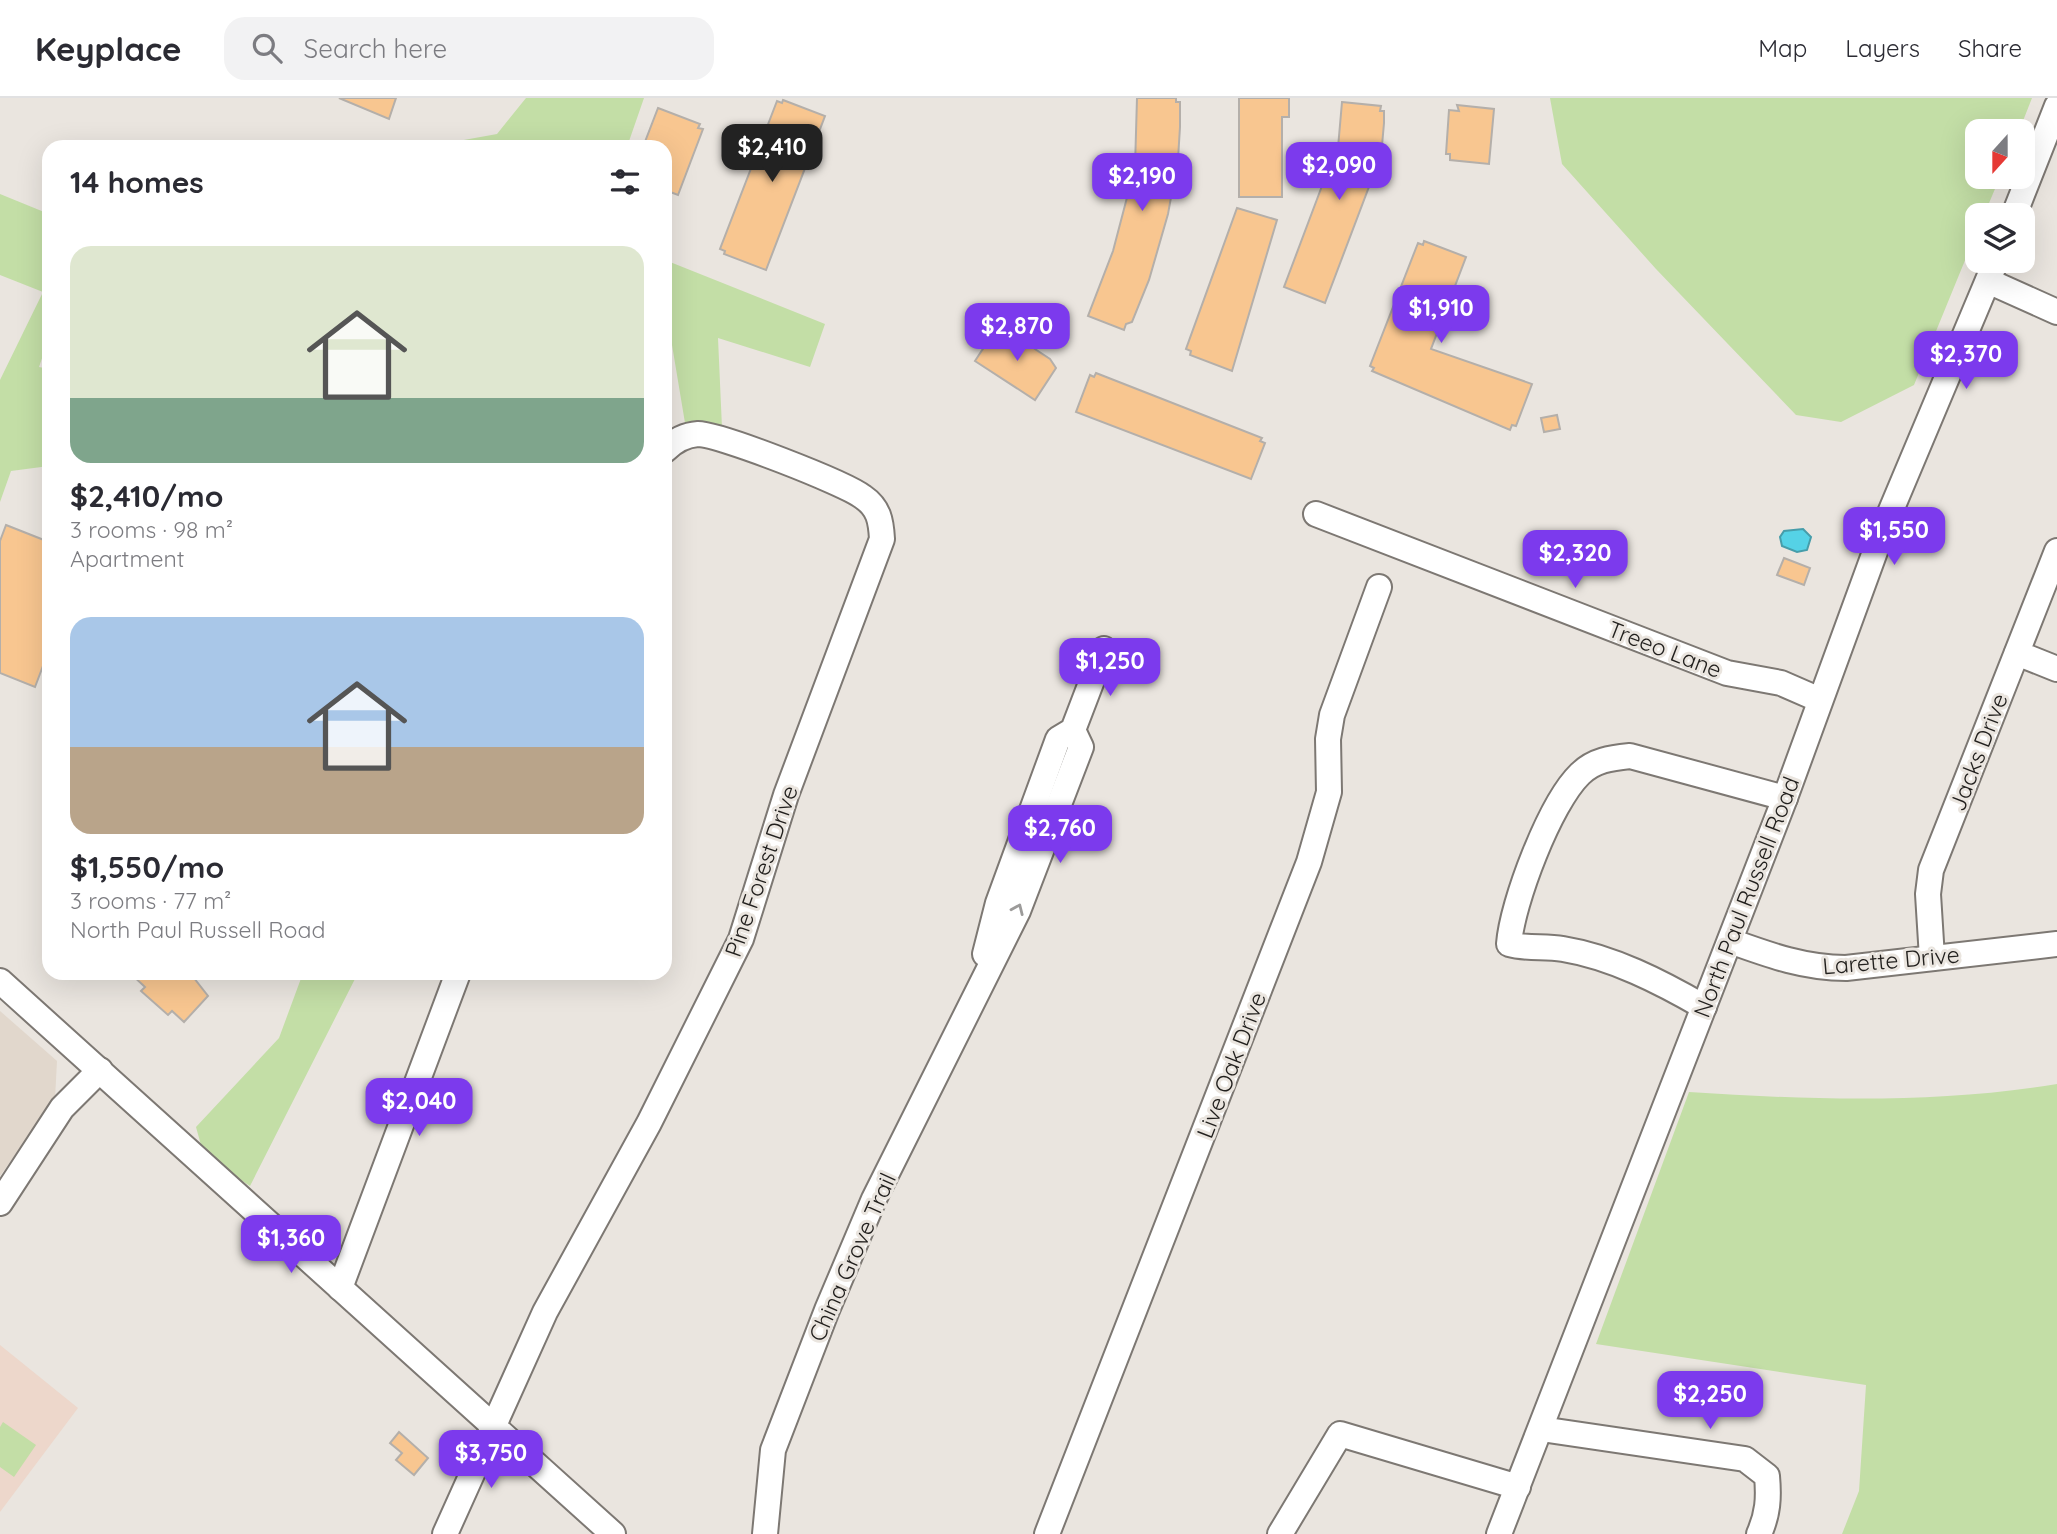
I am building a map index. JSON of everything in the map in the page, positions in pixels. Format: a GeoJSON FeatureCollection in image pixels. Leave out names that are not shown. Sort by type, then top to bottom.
{"type":"FeatureCollection","features":[{"type":"Feature","properties":{"kind":"street"},"geometry":{"type":"LineString","coordinates":[[2019,203],[2057,106]]}},
{"type":"Feature","properties":{"kind":"street","name":"North Paul Russell Road"},"geometry":{"type":"LineString","coordinates":[[1499,1534],[1785,798],[1889,516],[1991,273]]}},
{"type":"Feature","properties":{"kind":"street"},"geometry":{"type":"LineString","coordinates":[[1995,273],[2057,312]]}},
{"type":"Feature","properties":{"kind":"street","name":"Pine Forest Drive"},"geometry":{"type":"LineString","coordinates":[[446,1534],[545,1312],[660,1103],[741,939],[786,795],[877,559],[882,539],[881,519],[864,498],[724,439],[698,434],[679,438],[672,444]]}},
{"type":"Feature","properties":{"kind":"street","name":"Treeo Lane"},"geometry":{"type":"LineString","coordinates":[[1316,514],[1727,673],[1781,683],[1820,700]]}},
{"type":"Feature","properties":{"kind":"street","name":"Jacks Drive"},"geometry":{"type":"LineString","coordinates":[[1932,958],[1927,894],[1931,870],[2057,551]]}},
{"type":"Feature","properties":{"kind":"street","name":"Live Oak Drive"},"geometry":{"type":"LineString","coordinates":[[1047,1534],[1309,862],[1329,792],[1328,739],[1332,715],[1379,587]]}},
{"type":"Feature","properties":{"kind":"street","name":"China Grove Trail"},"geometry":{"type":"LineString","coordinates":[[765,1534],[773,1450],[874,1199],[1018,911],[1080,747],[1073,730],[1104,649]]}},
{"type":"Feature","properties":{"kind":"street"},"geometry":{"type":"LineString","coordinates":[[2017,653],[2057,669]]}},
{"type":"Feature","properties":{"kind":"street"},"geometry":{"type":"LineString","coordinates":[[1704,1007],[1596,956],[1562,949],[1524,948],[1509,944],[1513,918],[1527,875],[1563,795],[1581,773],[1606,758],[1630,756],[1785,798]]}},
{"type":"Feature","properties":{"kind":"street","name":"Larette Drive"},"geometry":{"type":"LineString","coordinates":[[1730,941],[1792,963],[1818,968],[1846,968],[2057,944]]}},
{"type":"Feature","properties":{"kind":"street"},"geometry":{"type":"LineString","coordinates":[[340,1288],[455,980]]}},
{"type":"Feature","properties":{"kind":"street"},"geometry":{"type":"LineString","coordinates":[[0,981],[613,1534]]}},
{"type":"Feature","properties":{"kind":"street"},"geometry":{"type":"LineString","coordinates":[[0,1203],[62,1108],[100,1070]]}},
{"type":"Feature","properties":{"kind":"street"},"geometry":{"type":"LineString","coordinates":[[1541,1429],[1745,1459],[1766,1476],[1769,1499],[1759,1534]]}},
{"type":"Feature","properties":{"kind":"street"},"geometry":{"type":"LineString","coordinates":[[1280,1534],[1340,1434],[1518,1487]]}},
{"type":"Feature","properties":{"kind":"shaded area"},"geometry":{"type":"Polygon","coordinates":[[[0,1011],[57,1061],[55,1099],[0,1176],[0,1011]]]}},
{"type":"Feature","properties":{"kind":"shaded area"},"geometry":{"type":"Polygon","coordinates":[[[0,1345],[78,1408],[0,1512],[0,1345]]]}},
{"type":"Feature","properties":{"kind":"green space"},"geometry":{"type":"Polygon","coordinates":[[[526,98],[644,98],[629,140],[464,140],[497,134],[526,98]]]}},
{"type":"Feature","properties":{"kind":"green space"},"geometry":{"type":"Polygon","coordinates":[[[1550,98],[2032,98],[2024,119],[1965,119],[1965,189],[1995,189],[1989,203],[1965,203],[1965,260],[1914,385],[1841,422],[1796,415],[1656,269],[1562,164],[1550,98]]]}},
{"type":"Feature","properties":{"kind":"green space"},"geometry":{"type":"Polygon","coordinates":[[[0,194],[42,211],[42,292],[0,275],[0,194]]]}},
{"type":"Feature","properties":{"kind":"green space"},"geometry":{"type":"Polygon","coordinates":[[[672,263],[825,324],[810,367],[718,338],[722,428],[686,429],[672,345],[672,263]]]}},
{"type":"Feature","properties":{"kind":"green space"},"geometry":{"type":"Polygon","coordinates":[[[42,294],[42,358],[39,367],[42,368],[42,467],[11,471],[0,502],[0,380],[42,294]]]}},
{"type":"Feature","properties":{"kind":"green space"},"geometry":{"type":"Polygon","coordinates":[[[300,980],[354,980],[250,1186],[204,1156],[196,1127],[279,1038],[300,980]]]}},
{"type":"Feature","properties":{"kind":"green space"},"geometry":{"type":"Polygon","coordinates":[[[2057,1084],[2057,1534],[1842,1534],[1859,1491],[1866,1385],[1596,1344],[1689,1092],[1874,1099],[1966,1095],[2057,1084]]]}},
{"type":"Feature","properties":{"kind":"green space"},"geometry":{"type":"Polygon","coordinates":[[[3,1422],[36,1445],[14,1477],[0,1467],[0,1427],[3,1422]]]}},
{"type":"Feature","properties":{"kind":"water"},"geometry":{"type":"Polygon","coordinates":[[[1803,529],[1811,537],[1807,550],[1797,552],[1782,546],[1780,537],[1784,531],[1803,529]]]}},
{"type":"Feature","properties":{"kind":"building"},"geometry":{"type":"Polygon","coordinates":[[[339,98],[396,98],[389,119],[339,98]]]}},
{"type":"Feature","properties":{"kind":"building"},"geometry":{"type":"Polygon","coordinates":[[[1137,98],[1176,98],[1176,102],[1180,102],[1180,127],[1178,159],[1168,214],[1149,280],[1132,322],[1126,324],[1124,330],[1088,316],[1113,251],[1135,167],[1137,98]]]}},
{"type":"Feature","properties":{"kind":"building"},"geometry":{"type":"Polygon","coordinates":[[[1239,98],[1289,98],[1289,117],[1282,117],[1282,197],[1239,197],[1239,98]]]}},
{"type":"Feature","properties":{"kind":"building"},"geometry":{"type":"Polygon","coordinates":[[[783,100],[825,116],[766,270],[724,254],[725,251],[720,249],[777,101],[782,103],[783,100]]]}},
{"type":"Feature","properties":{"kind":"building"},"geometry":{"type":"Polygon","coordinates":[[[1342,102],[1381,106],[1384,123],[1380,168],[1375,171],[1325,303],[1284,287],[1325,178],[1335,182],[1342,102]]]}},
{"type":"Feature","properties":{"kind":"building"},"geometry":{"type":"Polygon","coordinates":[[[1457,105],[1494,109],[1489,164],[1450,160],[1450,154],[1446,154],[1449,110],[1459,111],[1457,105]]]}},
{"type":"Feature","properties":{"kind":"building"},"geometry":{"type":"Polygon","coordinates":[[[658,108],[700,124],[698,128],[703,129],[678,195],[672,193],[672,140],[646,140],[658,108]]]}},
{"type":"Feature","properties":{"kind":"building"},"geometry":{"type":"Polygon","coordinates":[[[1237,208],[1277,220],[1232,371],[1190,355],[1191,351],[1186,349],[1237,208]]]}},
{"type":"Feature","properties":{"kind":"building"},"geometry":{"type":"Polygon","coordinates":[[[1424,241],[1466,257],[1431,349],[1532,384],[1516,426],[1512,425],[1510,430],[1372,371],[1374,368],[1370,366],[1418,243],[1423,245],[1424,241]]]}},
{"type":"Feature","properties":{"kind":"building"},"geometry":{"type":"Polygon","coordinates":[[[1003,328],[1050,359],[1056,368],[1035,400],[975,361],[996,329],[1000,332],[1003,328]]]}},
{"type":"Feature","properties":{"kind":"building"},"geometry":{"type":"Polygon","coordinates":[[[1096,373],[1262,438],[1260,441],[1265,443],[1251,479],[1076,412],[1090,375],[1094,377],[1096,373]]]}},
{"type":"Feature","properties":{"kind":"building"},"geometry":{"type":"Polygon","coordinates":[[[1557,415],[1560,429],[1544,432],[1541,418],[1557,415]]]}},
{"type":"Feature","properties":{"kind":"building"},"geometry":{"type":"Polygon","coordinates":[[[6,525],[42,539],[42,668],[35,687],[0,673],[0,541],[6,525]]]}},
{"type":"Feature","properties":{"kind":"building"},"geometry":{"type":"Polygon","coordinates":[[[1784,558],[1810,568],[1804,585],[1777,575],[1784,558]]]}},
{"type":"Feature","properties":{"kind":"building"},"geometry":{"type":"Polygon","coordinates":[[[138,980],[195,980],[208,996],[184,1022],[172,1011],[168,1015],[141,991],[145,987],[138,980]]]}},
{"type":"Feature","properties":{"kind":"building"},"geometry":{"type":"Polygon","coordinates":[[[399,1432],[428,1458],[414,1475],[396,1460],[402,1453],[390,1443],[399,1432]]]}}]}
